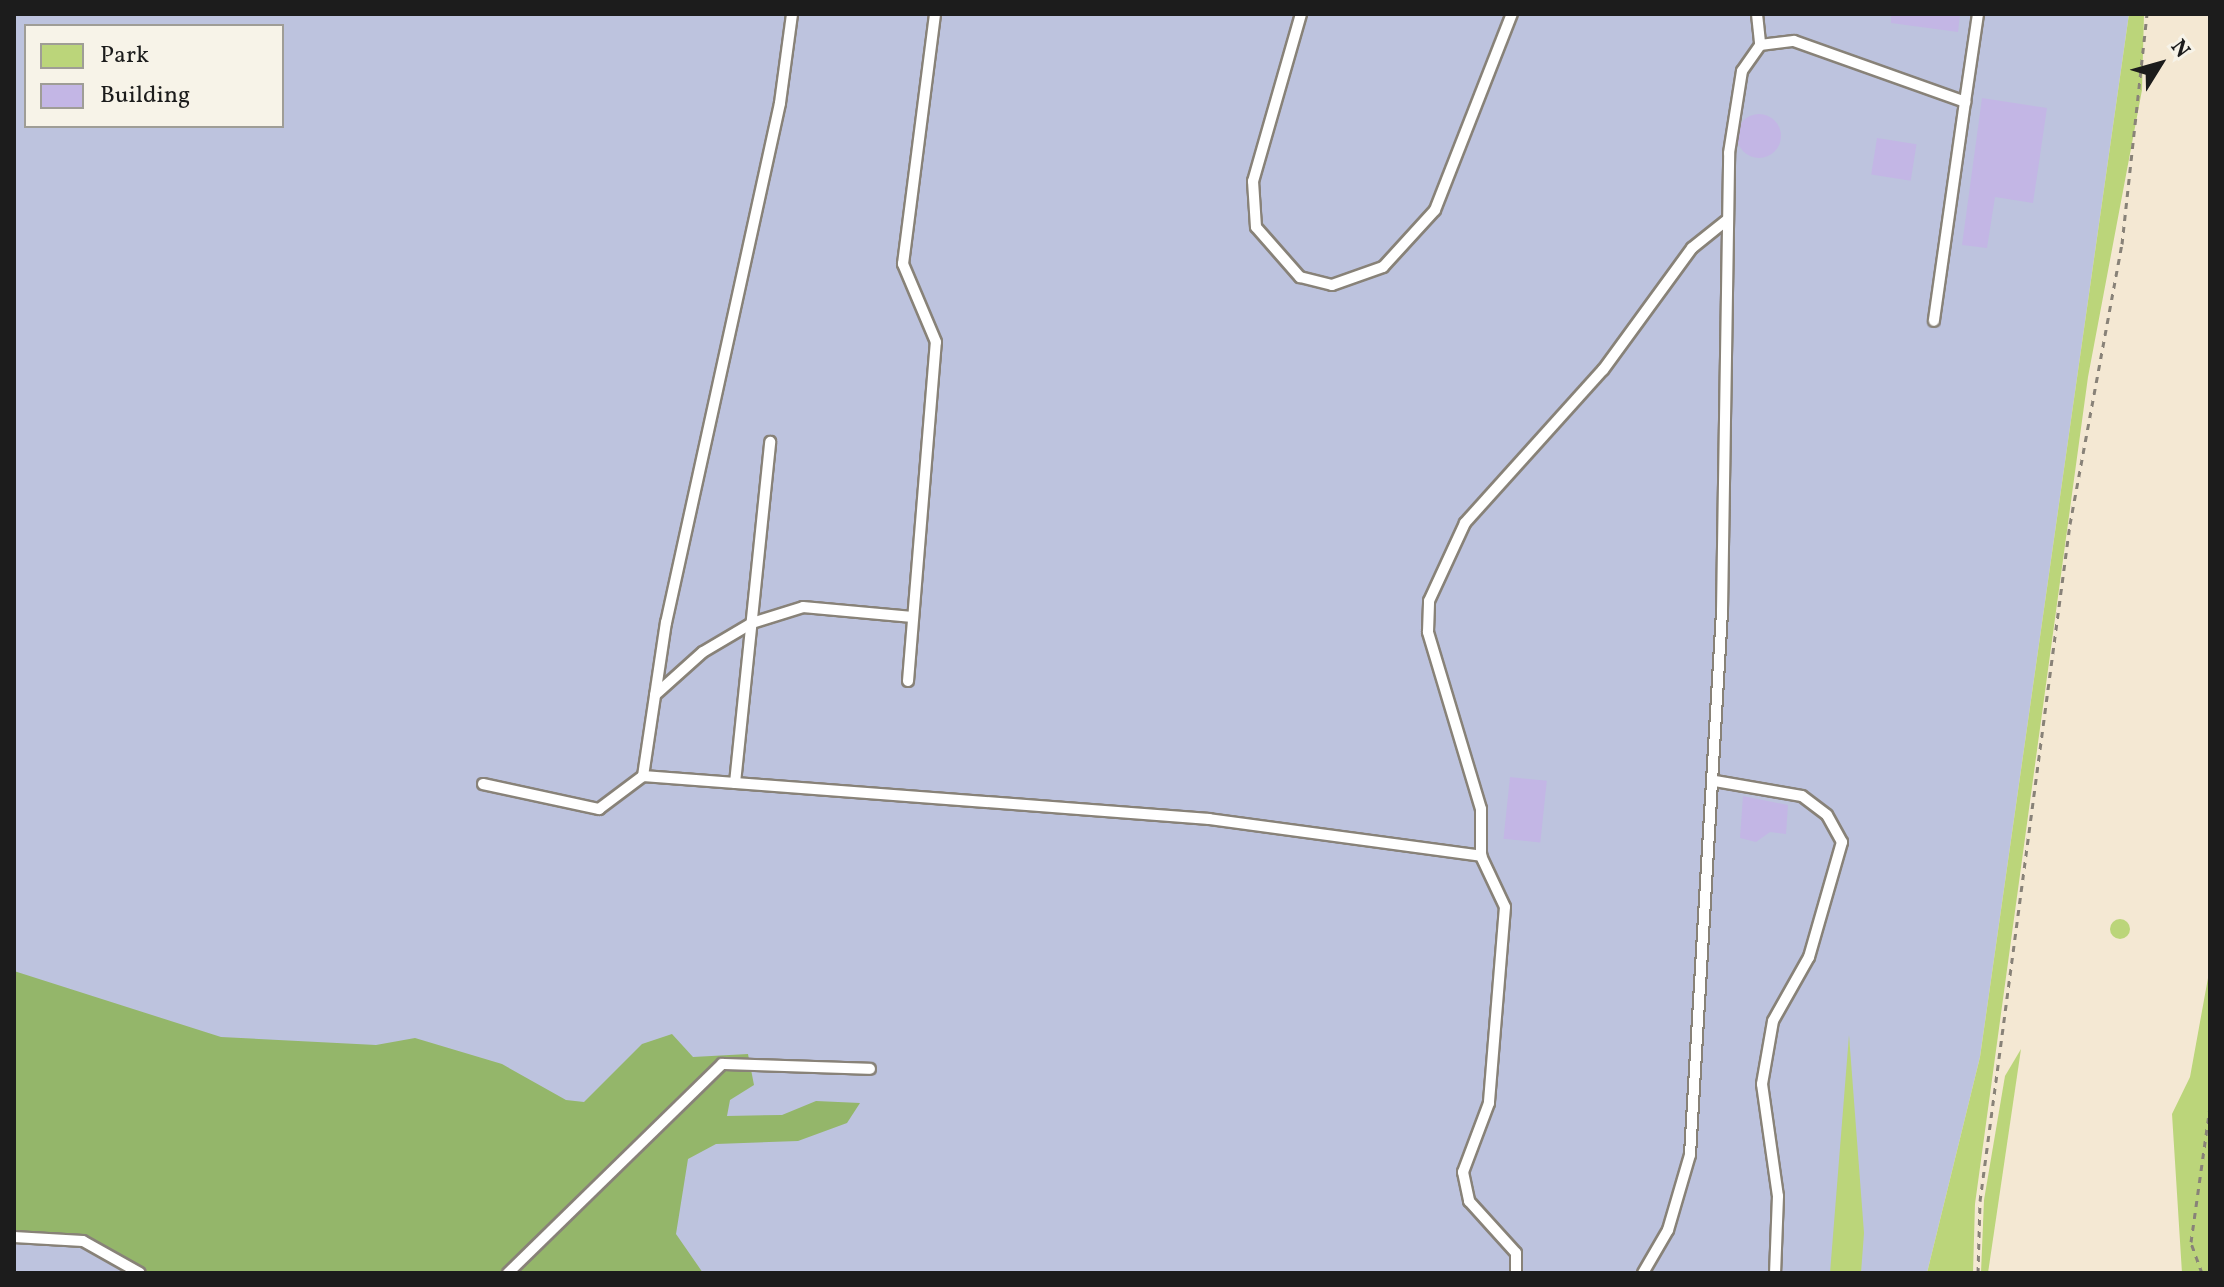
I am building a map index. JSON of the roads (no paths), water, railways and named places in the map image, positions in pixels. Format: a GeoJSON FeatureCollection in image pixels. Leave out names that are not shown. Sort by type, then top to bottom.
{"type":"FeatureCollection","features":[{"type":"Feature","properties":{"kind":"lane"},"geometry":{"type":"LineString","coordinates":[[643,776],[655,695],[780,103],[792,14]]}},
{"type":"Feature","properties":{"kind":"lane"},"geometry":{"type":"LineString","coordinates":[[908,681],[936,342],[903,264],[935,14]]}},
{"type":"Feature","properties":{"kind":"lane"},"geometry":{"type":"LineString","coordinates":[[1301,14],[1253,181],[1256,227],[1300,277],[1332,285],[1383,267],[1435,210],[1512,14]]}},
{"type":"Feature","properties":{"kind":"lane"},"geometry":{"type":"LineString","coordinates":[[1643,1273],[1668,1230],[1690,1155],[1715,781],[1727,220],[1736,89],[1760,45],[1757,14]]}},
{"type":"Feature","properties":{"kind":"lane"},"geometry":{"type":"LineString","coordinates":[[1934,321],[1978,14]]}},
{"type":"Feature","properties":{"kind":"lane"},"geometry":{"type":"LineString","coordinates":[[1760,45],[1794,41],[1965,102]]}},
{"type":"Feature","properties":{"kind":"lane"},"geometry":{"type":"LineString","coordinates":[[1516,1273],[1516,1253],[1469,1201],[1463,1172],[1489,1103],[1505,907],[1481,856],[1481,809],[1428,632],[1429,601],[1465,523],[1603,370],[1692,248],[1727,220]]}},
{"type":"Feature","properties":{"kind":"lane"},"geometry":{"type":"LineString","coordinates":[[735,783],[770,442]]}},
{"type":"Feature","properties":{"kind":"lane"},"geometry":{"type":"LineString","coordinates":[[655,695],[703,652],[752,623],[803,607],[913,617]]}},
{"type":"Feature","properties":{"kind":"lane"},"geometry":{"type":"LineString","coordinates":[[483,784],[599,809],[643,776],[1209,819],[1481,856]]}},
{"type":"Feature","properties":{"kind":"lane"},"geometry":{"type":"LineString","coordinates":[[1715,781],[1802,796],[1827,815],[1842,842],[1809,957],[1773,1021],[1762,1084],[1778,1196],[1775,1273]]}},
{"type":"Feature","properties":{"kind":"lane"},"geometry":{"type":"LineString","coordinates":[[508,1273],[722,1064],[870,1069]]}},
{"type":"Feature","properties":{"kind":"lane"},"geometry":{"type":"LineString","coordinates":[[14,1237],[83,1241],[140,1273]]}}]}
